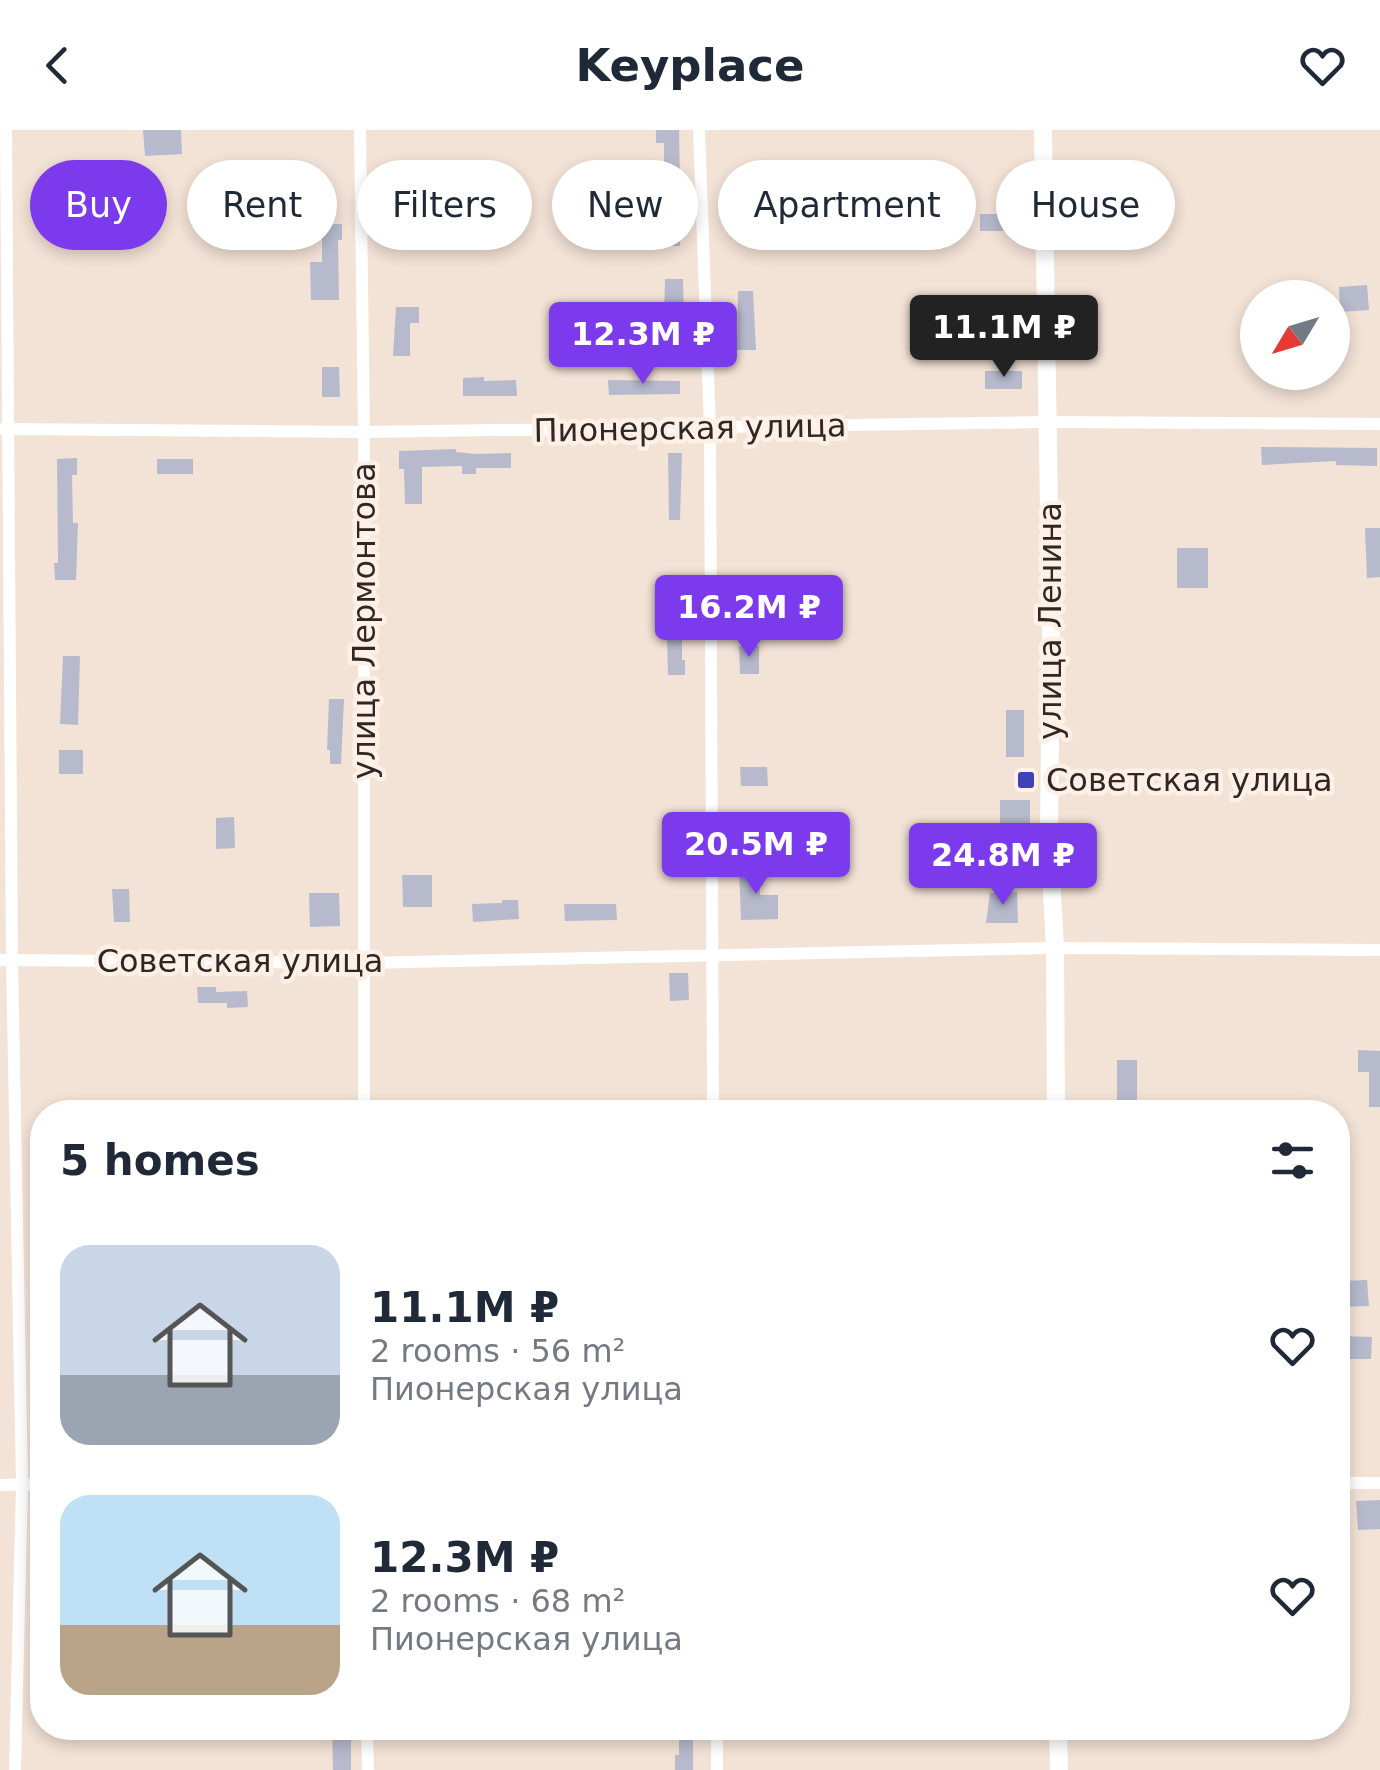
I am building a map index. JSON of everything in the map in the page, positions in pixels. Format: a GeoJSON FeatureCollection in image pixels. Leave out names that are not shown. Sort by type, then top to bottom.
{"type":"FeatureCollection","features":[{"type":"Feature","properties":{"kind":"main road","name":"улица Ленина"},"geometry":{"type":"LineString","coordinates":[[1043,130],[1056,1100]]}},
{"type":"Feature","properties":{"kind":"main road"},"geometry":{"type":"LineString","coordinates":[[1058,1740],[1058,1770]]}},
{"type":"Feature","properties":{"kind":"street"},"geometry":{"type":"LineString","coordinates":[[6,130],[6,960],[22,1484],[14,1770]]}},
{"type":"Feature","properties":{"kind":"street","name":"улица Лермонтова"},"geometry":{"type":"LineString","coordinates":[[360,130],[364,1100]]}},
{"type":"Feature","properties":{"kind":"street"},"geometry":{"type":"LineString","coordinates":[[699,130],[710,428],[714,1100]]}},
{"type":"Feature","properties":{"kind":"street","name":"Пионерская улица"},"geometry":{"type":"LineString","coordinates":[[4,429],[364,432],[1048,422],[1380,424]]}},
{"type":"Feature","properties":{"kind":"street","name":"Советская улица"},"geometry":{"type":"LineString","coordinates":[[6,960],[364,963],[1055,948],[1380,950]]}},
{"type":"Feature","properties":{"kind":"street"},"geometry":{"type":"LineString","coordinates":[[1350,1483],[1380,1483]]}},
{"type":"Feature","properties":{"kind":"street"},"geometry":{"type":"LineString","coordinates":[[0,1484],[30,1484]]}},
{"type":"Feature","properties":{"kind":"street"},"geometry":{"type":"LineString","coordinates":[[367,1740],[368,1770]]}},
{"type":"Feature","properties":{"kind":"street"},"geometry":{"type":"LineString","coordinates":[[717,1740],[717,1770]]}},
{"type":"Feature","properties":{"kind":"building"},"geometry":{"type":"Polygon","coordinates":[[[143,130],[181,130],[182,154],[145,156],[143,130]]]}},
{"type":"Feature","properties":{"kind":"building"},"geometry":{"type":"Polygon","coordinates":[[[656,130],[679,130],[680,160],[664,160],[664,143],[656,143],[656,130]]]}},
{"type":"Feature","properties":{"kind":"building"},"geometry":{"type":"Polygon","coordinates":[[[980,214],[996,214],[996,231],[980,231],[980,214]]]}},
{"type":"Feature","properties":{"kind":"building"},"geometry":{"type":"Polygon","coordinates":[[[337,224],[342,224],[342,240],[338,240],[339,300],[311,300],[310,262],[322,262],[322,250],[337,250],[337,224]]]}},
{"type":"Feature","properties":{"kind":"building"},"geometry":{"type":"Polygon","coordinates":[[[665,279],[683,279],[684,324],[664,324],[665,279]]]}},
{"type":"Feature","properties":{"kind":"building"},"geometry":{"type":"Polygon","coordinates":[[[1367,285],[1369,310],[1350,311],[1350,286],[1367,285]]]}},
{"type":"Feature","properties":{"kind":"building"},"geometry":{"type":"Polygon","coordinates":[[[738,291],[753,291],[756,350],[737,350],[738,291]]]}},
{"type":"Feature","properties":{"kind":"building"},"geometry":{"type":"Polygon","coordinates":[[[396,307],[419,307],[419,323],[410,323],[410,356],[393,356],[396,307]]]}},
{"type":"Feature","properties":{"kind":"building"},"geometry":{"type":"Polygon","coordinates":[[[322,367],[339,367],[340,397],[322,397],[322,367]]]}},
{"type":"Feature","properties":{"kind":"building"},"geometry":{"type":"Polygon","coordinates":[[[985,371],[1022,371],[1022,389],[985,389],[985,371]]]}},
{"type":"Feature","properties":{"kind":"building"},"geometry":{"type":"Polygon","coordinates":[[[484,377],[484,381],[516,380],[517,396],[463,396],[463,378],[484,377]]]}},
{"type":"Feature","properties":{"kind":"building"},"geometry":{"type":"Polygon","coordinates":[[[608,380],[680,381],[680,394],[609,395],[608,380]]]}},
{"type":"Feature","properties":{"kind":"building"},"geometry":{"type":"Polygon","coordinates":[[[1261,447],[1377,448],[1377,466],[1336,465],[1336,461],[1262,465],[1261,447]]]}},
{"type":"Feature","properties":{"kind":"building"},"geometry":{"type":"Polygon","coordinates":[[[456,449],[476,454],[511,453],[511,468],[476,468],[476,474],[462,474],[462,466],[422,467],[422,504],[405,504],[399,451],[456,449]]]}},
{"type":"Feature","properties":{"kind":"building"},"geometry":{"type":"Polygon","coordinates":[[[668,453],[682,453],[680,520],[669,520],[668,453]]]}},
{"type":"Feature","properties":{"kind":"building"},"geometry":{"type":"Polygon","coordinates":[[[77,458],[77,475],[72,475],[73,523],[78,523],[76,580],[55,580],[57,459],[77,458]]]}},
{"type":"Feature","properties":{"kind":"building"},"geometry":{"type":"Polygon","coordinates":[[[157,459],[193,459],[193,474],[157,474],[157,459]]]}},
{"type":"Feature","properties":{"kind":"building"},"geometry":{"type":"Polygon","coordinates":[[[1365,528],[1380,528],[1380,577],[1367,578],[1365,528]]]}},
{"type":"Feature","properties":{"kind":"building"},"geometry":{"type":"Polygon","coordinates":[[[1177,548],[1208,548],[1208,588],[1177,588],[1177,548]]]}},
{"type":"Feature","properties":{"kind":"building"},"geometry":{"type":"Polygon","coordinates":[[[662,615],[682,615],[685,675],[668,675],[662,615]]]}},
{"type":"Feature","properties":{"kind":"building"},"geometry":{"type":"Polygon","coordinates":[[[739,646],[759,646],[759,674],[740,674],[739,646]]]}},
{"type":"Feature","properties":{"kind":"building"},"geometry":{"type":"Polygon","coordinates":[[[63,656],[80,656],[78,725],[60,724],[63,656]]]}},
{"type":"Feature","properties":{"kind":"building"},"geometry":{"type":"Polygon","coordinates":[[[329,699],[344,699],[341,764],[330,764],[327,750],[329,699]]]}},
{"type":"Feature","properties":{"kind":"building"},"geometry":{"type":"Polygon","coordinates":[[[1006,710],[1024,710],[1024,757],[1006,757],[1006,710]]]}},
{"type":"Feature","properties":{"kind":"building"},"geometry":{"type":"Polygon","coordinates":[[[59,750],[83,750],[83,774],[59,774],[59,750]]]}},
{"type":"Feature","properties":{"kind":"building"},"geometry":{"type":"Polygon","coordinates":[[[740,767],[767,767],[768,786],[741,786],[740,767]]]}},
{"type":"Feature","properties":{"kind":"building"},"geometry":{"type":"Polygon","coordinates":[[[1000,800],[1030,800],[1030,833],[1000,832],[1000,800]]]}},
{"type":"Feature","properties":{"kind":"building"},"geometry":{"type":"Polygon","coordinates":[[[234,817],[235,848],[216,849],[216,818],[234,817]]]}},
{"type":"Feature","properties":{"kind":"building"},"geometry":{"type":"Polygon","coordinates":[[[739,867],[760,867],[760,895],[778,895],[778,919],[741,920],[739,867]]]}},
{"type":"Feature","properties":{"kind":"building"},"geometry":{"type":"Polygon","coordinates":[[[402,875],[432,875],[432,907],[403,907],[402,875]]]}},
{"type":"Feature","properties":{"kind":"building"},"geometry":{"type":"Polygon","coordinates":[[[112,889],[129,889],[130,922],[114,922],[112,889]]]}},
{"type":"Feature","properties":{"kind":"building"},"geometry":{"type":"Polygon","coordinates":[[[1017,892],[1018,923],[986,923],[990,893],[1017,892]]]}},
{"type":"Feature","properties":{"kind":"building"},"geometry":{"type":"Polygon","coordinates":[[[309,893],[339,893],[340,926],[310,927],[309,893]]]}},
{"type":"Feature","properties":{"kind":"building"},"geometry":{"type":"Polygon","coordinates":[[[518,900],[519,919],[473,922],[472,904],[518,900]]]}},
{"type":"Feature","properties":{"kind":"building"},"geometry":{"type":"Polygon","coordinates":[[[564,904],[616,904],[617,920],[565,921],[564,904]]]}},
{"type":"Feature","properties":{"kind":"building"},"geometry":{"type":"Polygon","coordinates":[[[669,973],[688,973],[689,1000],[670,1001],[669,973]]]}},
{"type":"Feature","properties":{"kind":"building"},"geometry":{"type":"Polygon","coordinates":[[[197,987],[216,987],[216,992],[247,991],[248,1007],[198,1003],[197,987]]]}},
{"type":"Feature","properties":{"kind":"building"},"geometry":{"type":"Polygon","coordinates":[[[1358,1050],[1380,1051],[1380,1107],[1369,1107],[1369,1072],[1358,1072],[1358,1050]]]}},
{"type":"Feature","properties":{"kind":"building"},"geometry":{"type":"Polygon","coordinates":[[[1117,1060],[1137,1060],[1137,1100],[1117,1100],[1117,1060]]]}},
{"type":"Feature","properties":{"kind":"building"},"geometry":{"type":"Polygon","coordinates":[[[1367,1280],[1369,1306],[1350,1307],[1350,1281],[1367,1280]]]}},
{"type":"Feature","properties":{"kind":"building"},"geometry":{"type":"Polygon","coordinates":[[[1350,1336],[1372,1337],[1371,1359],[1350,1359],[1350,1336]]]}},
{"type":"Feature","properties":{"kind":"building"},"geometry":{"type":"Polygon","coordinates":[[[1380,1500],[1380,1529],[1358,1530],[1356,1501],[1380,1500]]]}},
{"type":"Feature","properties":{"kind":"building"},"geometry":{"type":"Polygon","coordinates":[[[332,1740],[351,1740],[351,1770],[333,1770],[332,1740]]]}},
{"type":"Feature","properties":{"kind":"building"},"geometry":{"type":"Polygon","coordinates":[[[679,1740],[693,1740],[693,1770],[675,1770],[675,1755],[679,1755],[679,1740]]]}},
{"type":"Feature","properties":{"kind":"place","name":"Советская улица"},"geometry":{"type":"Point","coordinates":[1026,780]}}]}
